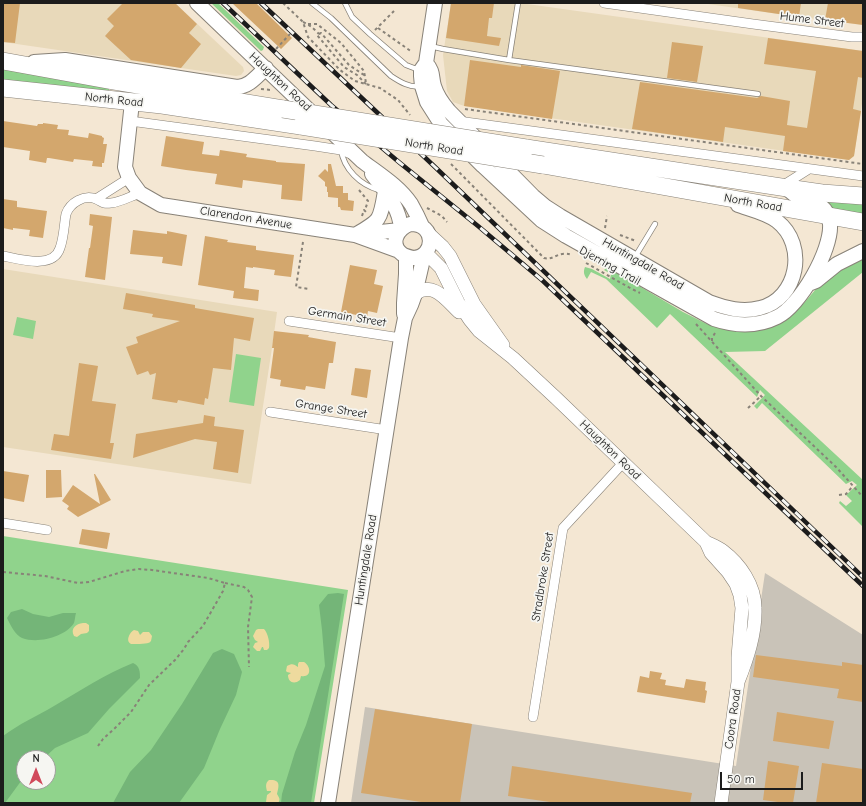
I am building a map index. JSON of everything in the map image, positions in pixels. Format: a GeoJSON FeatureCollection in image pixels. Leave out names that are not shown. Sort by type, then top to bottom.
{"type":"FeatureCollection","features":[{"type":"Feature","properties":{"kind":"highway","name":"North Road"},"geometry":{"type":"LineString","coordinates":[[9,63],[526,148],[822,193],[863,196]]}},
{"type":"Feature","properties":{"kind":"highway","name":"North Road"},"geometry":{"type":"LineString","coordinates":[[3,88],[162,105],[301,126],[544,165],[828,217],[863,222]]}},
{"type":"Feature","properties":{"kind":"main road","name":"Haughton Road"},"geometry":{"type":"LineString","coordinates":[[197,3],[266,68],[341,145],[388,180],[400,191],[410,203],[425,230]]}},
{"type":"Feature","properties":{"kind":"main road","name":"Huntingdale Road"},"geometry":{"type":"LineString","coordinates":[[435,3],[429,46],[427,102],[441,124],[483,166],[541,220],[566,236],[709,302],[725,308],[742,310],[765,307],[776,300],[787,288],[794,274],[796,264],[794,246],[790,237],[781,225],[774,219],[717,196]]}},
{"type":"Feature","properties":{"kind":"main road"},"geometry":{"type":"LineString","coordinates":[[9,63],[66,60],[237,87],[248,84],[266,68]]}},
{"type":"Feature","properties":{"kind":"main road","name":"Huntingdale Road"},"geometry":{"type":"LineString","coordinates":[[427,74],[443,104],[459,115],[546,207],[714,319],[725,323],[740,325],[768,321],[778,317],[798,300],[808,285],[824,251],[830,227],[828,217]]}},
{"type":"Feature","properties":{"kind":"main road","name":"Clarendon Avenue"},"geometry":{"type":"LineString","coordinates":[[132,102],[125,167],[129,178],[140,193],[161,205],[355,235],[402,254]]}},
{"type":"Feature","properties":{"kind":"main road","name":"Haughton Road"},"geometry":{"type":"LineString","coordinates":[[362,161],[385,191],[397,211],[400,220],[400,229]]}},
{"type":"Feature","properties":{"kind":"main road"},"geometry":{"type":"LineString","coordinates":[[783,187],[804,202],[823,207],[828,217]]}},
{"type":"Feature","properties":{"kind":"main road"},"geometry":{"type":"LineString","coordinates":[[355,235],[378,219],[382,209],[385,191]]}},
{"type":"Feature","properties":{"kind":"main road"},"geometry":{"type":"LineString","coordinates":[[415,224],[425,230],[430,240],[429,246],[424,255],[412,258],[402,254],[396,243],[396,238],[400,229],[404,226],[415,224]]}},
{"type":"Feature","properties":{"kind":"main road","name":"Clarendon Avenue"},"geometry":{"type":"LineString","coordinates":[[355,235],[400,229]]}},
{"type":"Feature","properties":{"kind":"main road"},"geometry":{"type":"LineString","coordinates":[[808,285],[816,281],[837,264],[863,251]]}},
{"type":"Feature","properties":{"kind":"main road","name":"Huntingdale Road"},"geometry":{"type":"LineString","coordinates":[[402,254],[406,274],[404,303],[405,318]]}},
{"type":"Feature","properties":{"kind":"main road","name":"Huntingdale Road"},"geometry":{"type":"LineString","coordinates":[[328,803],[401,338],[405,318],[415,294],[424,255]]}},
{"type":"Feature","properties":{"kind":"street","name":"Hume Street"},"geometry":{"type":"LineString","coordinates":[[604,3],[852,37],[863,40]]}},
{"type":"Feature","properties":{"kind":"street","name":"Hume Street"},"geometry":{"type":"LineString","coordinates":[[852,37],[863,37]]}},
{"type":"Feature","properties":{"kind":"street"},"geometry":{"type":"LineString","coordinates":[[459,115],[863,176]]}},
{"type":"Feature","properties":{"kind":"street","name":"North Road"},"geometry":{"type":"LineString","coordinates":[[130,121],[315,146],[341,145]]}},
{"type":"Feature","properties":{"kind":"street","name":"North Road"},"geometry":{"type":"LineString","coordinates":[[783,187],[809,168]]}},
{"type":"Feature","properties":{"kind":"street"},"geometry":{"type":"LineString","coordinates":[[96,199],[129,178]]}},
{"type":"Feature","properties":{"kind":"street"},"geometry":{"type":"LineString","coordinates":[[3,256],[37,262],[48,261],[56,255],[60,248],[65,219],[68,210],[73,204],[81,199],[89,198],[96,199],[104,203],[111,203],[140,193]]}},
{"type":"Feature","properties":{"kind":"street","name":"Haughton Road"},"geometry":{"type":"LineString","coordinates":[[425,230],[450,256],[474,304],[513,358]]}},
{"type":"Feature","properties":{"kind":"street","name":"Haughton Road"},"geometry":{"type":"LineString","coordinates":[[424,255],[431,258],[441,268],[456,298],[475,327],[484,336],[513,358],[562,403],[706,542],[723,551],[741,569],[750,586],[754,599]]}},
{"type":"Feature","properties":{"kind":"street"},"geometry":{"type":"LineString","coordinates":[[415,294],[425,289],[438,292],[475,327]]}},
{"type":"Feature","properties":{"kind":"street","name":"Germain Street"},"geometry":{"type":"LineString","coordinates":[[289,321],[401,338]]}},
{"type":"Feature","properties":{"kind":"street","name":"Grange Street"},"geometry":{"type":"LineString","coordinates":[[270,412],[387,430]]}},
{"type":"Feature","properties":{"kind":"street","name":"Stradbroke Street"},"geometry":{"type":"LineString","coordinates":[[533,717],[563,528],[623,463]]}},
{"type":"Feature","properties":{"kind":"street"},"geometry":{"type":"LineString","coordinates":[[3,523],[47,530]]}},
{"type":"Feature","properties":{"kind":"street","name":"Haughton Road"},"geometry":{"type":"LineString","coordinates":[[706,542],[711,553],[732,577],[736,584],[741,601]]}},
{"type":"Feature","properties":{"kind":"street","name":"Coora Road"},"geometry":{"type":"LineString","coordinates":[[738,682],[747,657],[752,634],[755,614],[754,599]]}},
{"type":"Feature","properties":{"kind":"street","name":"Coora Road"},"geometry":{"type":"LineString","coordinates":[[720,803],[738,682],[738,657],[742,616],[741,601]]}},
{"type":"Feature","properties":{"kind":"lane"},"geometry":{"type":"LineString","coordinates":[[312,3],[331,18],[391,76],[398,81],[417,87],[427,74],[406,65],[370,34],[352,17],[345,3]]}},
{"type":"Feature","properties":{"kind":"lane"},"geometry":{"type":"LineString","coordinates":[[509,60],[518,3]]}},
{"type":"Feature","properties":{"kind":"lane"},"geometry":{"type":"LineString","coordinates":[[429,46],[509,60],[758,94]]}},
{"type":"Feature","properties":{"kind":"lane"},"geometry":{"type":"LineString","coordinates":[[341,145],[343,158],[346,165],[358,179],[365,184],[385,191]]}},
{"type":"Feature","properties":{"kind":"lane"},"geometry":{"type":"LineString","coordinates":[[631,265],[654,224]]}},
{"type":"Feature","properties":{"kind":"path"},"geometry":{"type":"LineString","coordinates":[[283,3],[303,22],[313,27],[319,34],[321,33],[349,65],[364,75]]}},
{"type":"Feature","properties":{"kind":"path"},"geometry":{"type":"LineString","coordinates":[[287,3],[290,10]]}},
{"type":"Feature","properties":{"kind":"path"},"geometry":{"type":"LineString","coordinates":[[303,22],[308,37],[340,70],[355,81],[380,88],[398,100],[412,118]]}},
{"type":"Feature","properties":{"kind":"path"},"geometry":{"type":"LineString","coordinates":[[308,24],[317,24],[341,43],[364,71],[367,85]]}},
{"type":"Feature","properties":{"kind":"path"},"geometry":{"type":"LineString","coordinates":[[378,28],[412,52]]}},
{"type":"Feature","properties":{"kind":"path"},"geometry":{"type":"LineString","coordinates":[[276,49],[290,34]]}},
{"type":"Feature","properties":{"kind":"path"},"geometry":{"type":"LineString","coordinates":[[319,34],[317,35],[344,67],[357,75],[367,85]]}},
{"type":"Feature","properties":{"kind":"path"},"geometry":{"type":"LineString","coordinates":[[393,39],[396,36]]}},
{"type":"Feature","properties":{"kind":"path"},"geometry":{"type":"LineString","coordinates":[[459,115],[863,164]]}},
{"type":"Feature","properties":{"kind":"path","name":"Djerring Trail"},"geometry":{"type":"LineString","coordinates":[[447,160],[544,258],[550,259],[563,253],[574,256]]}},
{"type":"Feature","properties":{"kind":"path"},"geometry":{"type":"LineString","coordinates":[[605,230],[607,216]]}},
{"type":"Feature","properties":{"kind":"path"},"geometry":{"type":"LineString","coordinates":[[615,234],[643,243]]}},
{"type":"Feature","properties":{"kind":"path"},"geometry":{"type":"LineString","coordinates":[[303,242],[296,286],[309,288]]}},
{"type":"Feature","properties":{"kind":"path","name":"Djerring Trail"},"geometry":{"type":"LineString","coordinates":[[582,260],[643,294]]}},
{"type":"Feature","properties":{"kind":"path"},"geometry":{"type":"LineString","coordinates":[[695,323],[761,396],[836,467],[863,497]]}},
{"type":"Feature","properties":{"kind":"path"},"geometry":{"type":"LineString","coordinates":[[712,343],[713,335],[717,331]]}},
{"type":"Feature","properties":{"kind":"path"},"geometry":{"type":"LineString","coordinates":[[748,408],[761,396]]}},
{"type":"Feature","properties":{"kind":"path"},"geometry":{"type":"LineString","coordinates":[[839,495],[846,494],[853,486]]}},
{"type":"Feature","properties":{"kind":"path"},"geometry":{"type":"LineString","coordinates":[[3,572],[45,576],[78,583],[89,582],[125,571],[139,569],[208,578],[244,587],[248,590],[252,597],[248,627],[249,667]]}},
{"type":"Feature","properties":{"kind":"path"},"geometry":{"type":"LineString","coordinates":[[98,746],[131,712],[149,686],[175,660],[188,642],[203,626],[223,592],[225,583]]}},
{"type":"Feature","properties":{"kind":"shaded area"},"geometry":{"type":"Polygon","coordinates":[[[3,3],[175,3],[243,67],[244,71],[241,75],[236,76],[3,42],[3,3]]]}},
{"type":"Feature","properties":{"kind":"shaded area"},"geometry":{"type":"Polygon","coordinates":[[[451,3],[520,3],[863,51],[863,97],[854,156],[849,160],[464,106],[453,102],[447,91],[443,55],[451,3]]]}},
{"type":"Feature","properties":{"kind":"shaded area"},"geometry":{"type":"Polygon","coordinates":[[[701,3],[863,3],[863,25],[799,17],[701,3]]]}},
{"type":"Feature","properties":{"kind":"shaded area"},"geometry":{"type":"Polygon","coordinates":[[[3,269],[277,312],[251,484],[3,447],[3,269]]]}},
{"type":"Feature","properties":{"kind":"shaded area"},"geometry":{"type":"Polygon","coordinates":[[[765,573],[863,635],[863,803],[351,803],[365,707],[736,766],[765,573]]]}},
{"type":"Feature","properties":{"kind":"green space"},"geometry":{"type":"Polygon","coordinates":[[[211,3],[218,3],[264,47],[263,50],[261,51],[211,3]]]}},
{"type":"Feature","properties":{"kind":"green space"},"geometry":{"type":"Polygon","coordinates":[[[3,69],[109,86],[109,92],[3,80],[3,69]]]}},
{"type":"Feature","properties":{"kind":"green space"},"geometry":{"type":"Polygon","coordinates":[[[810,198],[863,202],[863,216],[843,213],[810,198]]]}},
{"type":"Feature","properties":{"kind":"green space"},"geometry":{"type":"Polygon","coordinates":[[[863,258],[863,272],[765,351],[725,352],[863,480],[863,527],[839,503],[840,501],[846,506],[852,501],[846,495],[857,485],[852,481],[846,484],[762,403],[757,409],[754,406],[765,395],[760,390],[757,397],[670,314],[657,328],[606,279],[591,272],[587,279],[584,272],[585,267],[592,269],[610,279],[611,274],[604,270],[607,267],[683,312],[707,324],[728,330],[787,316],[804,303],[822,282],[844,266],[863,258]]]}},
{"type":"Feature","properties":{"kind":"green space"},"geometry":{"type":"Polygon","coordinates":[[[17,317],[36,321],[33,339],[13,335],[17,317]]]}},
{"type":"Feature","properties":{"kind":"green space"},"geometry":{"type":"Polygon","coordinates":[[[236,354],[261,358],[254,406],[229,402],[236,354]]]}},
{"type":"Feature","properties":{"kind":"green space"},"geometry":{"type":"Polygon","coordinates":[[[3,536],[348,590],[314,803],[3,803],[3,536]]]}},
{"type":"Feature","properties":{"kind":"green space"},"geometry":{"type":"Polygon","coordinates":[[[328,594],[344,594],[311,803],[281,803],[282,794],[295,752],[306,725],[325,666],[319,605],[328,594]]]}},
{"type":"Feature","properties":{"kind":"green space"},"geometry":{"type":"Polygon","coordinates":[[[22,609],[33,614],[49,617],[63,613],[76,613],[74,623],[64,632],[43,640],[28,640],[17,634],[7,618],[11,612],[22,609]]]}},
{"type":"Feature","properties":{"kind":"green space"},"geometry":{"type":"Polygon","coordinates":[[[222,649],[234,654],[242,672],[236,695],[204,768],[179,803],[113,803],[130,772],[151,750],[182,704],[213,653],[222,649]]]}},
{"type":"Feature","properties":{"kind":"green space"},"geometry":{"type":"Polygon","coordinates":[[[133,663],[135,664],[140,671],[140,678],[109,709],[88,733],[53,750],[16,750],[16,788],[5,803],[3,803],[3,736],[103,677],[133,663]]]}},
{"type":"Feature","properties":{"kind":"sand"},"geometry":{"type":"Polygon","coordinates":[[[83,623],[89,625],[89,631],[77,637],[74,636],[74,627],[83,623]]]}},
{"type":"Feature","properties":{"kind":"sand"},"geometry":{"type":"Polygon","coordinates":[[[258,629],[264,629],[267,633],[269,648],[267,650],[264,650],[262,647],[260,651],[257,651],[253,647],[255,643],[258,642],[253,636],[258,629]]]}},
{"type":"Feature","properties":{"kind":"sand"},"geometry":{"type":"Polygon","coordinates":[[[134,630],[138,631],[140,635],[143,632],[149,632],[152,636],[151,641],[149,643],[129,643],[128,639],[134,630]]]}},
{"type":"Feature","properties":{"kind":"sand"},"geometry":{"type":"Polygon","coordinates":[[[299,662],[304,662],[308,666],[309,674],[301,676],[298,682],[292,682],[290,681],[288,675],[291,673],[286,671],[287,666],[293,664],[298,667],[299,662]]]}},
{"type":"Feature","properties":{"kind":"sand"},"geometry":{"type":"Polygon","coordinates":[[[269,780],[276,781],[278,784],[277,794],[280,799],[278,803],[266,802],[267,795],[271,792],[267,791],[266,788],[266,784],[269,780]]]}},
{"type":"Feature","properties":{"kind":"building"},"geometry":{"type":"Polygon","coordinates":[[[3,3],[20,3],[15,43],[3,42],[3,3]]]}},
{"type":"Feature","properties":{"kind":"building"},"geometry":{"type":"Polygon","coordinates":[[[123,3],[175,3],[197,24],[189,33],[201,44],[181,68],[131,60],[105,36],[114,26],[107,19],[123,3]]]}},
{"type":"Feature","properties":{"kind":"building"},"geometry":{"type":"Polygon","coordinates":[[[232,3],[256,3],[292,38],[281,49],[232,3]]]}},
{"type":"Feature","properties":{"kind":"building"},"geometry":{"type":"Polygon","coordinates":[[[451,3],[494,3],[492,18],[489,18],[487,36],[501,38],[499,46],[446,38],[451,3]]]}},
{"type":"Feature","properties":{"kind":"building"},"geometry":{"type":"Polygon","coordinates":[[[738,3],[801,3],[799,17],[738,8],[738,3]]]}},
{"type":"Feature","properties":{"kind":"building"},"geometry":{"type":"Polygon","coordinates":[[[828,3],[863,3],[863,25],[825,20],[828,3]]]}},
{"type":"Feature","properties":{"kind":"building"},"geometry":{"type":"Polygon","coordinates":[[[768,38],[863,51],[863,78],[858,77],[853,109],[861,111],[854,156],[849,160],[783,151],[785,136],[725,127],[723,142],[632,129],[640,82],[757,98],[761,96],[790,101],[787,125],[807,128],[816,71],[764,64],[768,38]]]}},
{"type":"Feature","properties":{"kind":"building"},"geometry":{"type":"Polygon","coordinates":[[[672,42],[703,46],[697,82],[667,78],[672,42]]]}},
{"type":"Feature","properties":{"kind":"building"},"geometry":{"type":"Polygon","coordinates":[[[470,60],[521,67],[521,65],[560,71],[552,119],[464,106],[470,60]]]}},
{"type":"Feature","properties":{"kind":"building"},"geometry":{"type":"Polygon","coordinates":[[[3,121],[37,126],[38,124],[43,123],[58,125],[57,129],[69,130],[68,135],[88,138],[89,133],[102,136],[104,138],[103,144],[107,144],[104,163],[102,163],[102,167],[92,166],[93,161],[74,159],[73,162],[47,158],[46,163],[29,160],[30,151],[3,147],[3,121]]]}},
{"type":"Feature","properties":{"kind":"building"},"geometry":{"type":"Polygon","coordinates":[[[166,136],[204,142],[202,154],[219,156],[220,150],[247,154],[246,157],[276,162],[305,164],[302,201],[281,199],[282,185],[243,180],[242,188],[215,184],[217,174],[161,166],[166,136]]]}},
{"type":"Feature","properties":{"kind":"building"},"geometry":{"type":"Polygon","coordinates":[[[328,164],[331,164],[336,186],[343,186],[343,193],[348,193],[348,200],[354,201],[353,211],[341,210],[340,207],[338,207],[338,198],[328,197],[325,182],[318,176],[325,169],[328,172],[328,164]]]}},
{"type":"Feature","properties":{"kind":"building"},"geometry":{"type":"Polygon","coordinates":[[[3,199],[17,201],[17,207],[47,211],[43,238],[29,236],[30,230],[13,228],[13,230],[3,228],[3,199]]]}},
{"type":"Feature","properties":{"kind":"building"},"geometry":{"type":"Polygon","coordinates":[[[90,214],[112,217],[105,280],[85,277],[93,226],[89,225],[90,214]]]}},
{"type":"Feature","properties":{"kind":"building"},"geometry":{"type":"Polygon","coordinates":[[[133,230],[167,234],[167,231],[187,235],[182,266],[162,263],[163,257],[130,254],[133,230]]]}},
{"type":"Feature","properties":{"kind":"building"},"geometry":{"type":"Polygon","coordinates":[[[205,236],[228,240],[227,242],[256,246],[256,250],[294,255],[291,277],[274,275],[275,270],[246,267],[244,288],[259,290],[258,301],[233,298],[234,291],[198,285],[205,236]]]}},
{"type":"Feature","properties":{"kind":"building"},"geometry":{"type":"Polygon","coordinates":[[[350,265],[377,270],[374,284],[383,286],[377,313],[368,311],[367,317],[341,312],[350,265]]]}},
{"type":"Feature","properties":{"kind":"building"},"geometry":{"type":"Polygon","coordinates":[[[126,293],[195,305],[195,308],[254,318],[250,341],[234,338],[231,370],[213,368],[208,399],[205,398],[204,405],[178,400],[177,403],[152,399],[156,373],[150,375],[148,371],[137,375],[126,347],[138,343],[136,337],[180,321],[152,317],[153,314],[123,309],[126,293]]]}},
{"type":"Feature","properties":{"kind":"building"},"geometry":{"type":"Polygon","coordinates":[[[274,331],[309,335],[308,337],[336,342],[333,363],[329,363],[325,389],[306,386],[305,390],[280,386],[281,380],[270,378],[274,348],[272,348],[274,331]]]}},
{"type":"Feature","properties":{"kind":"building"},"geometry":{"type":"Polygon","coordinates":[[[79,363],[98,366],[92,401],[116,404],[110,443],[114,443],[111,459],[51,450],[54,434],[69,436],[79,363]]]}},
{"type":"Feature","properties":{"kind":"building"},"geometry":{"type":"Polygon","coordinates":[[[355,368],[371,370],[367,398],[351,395],[355,368]]]}},
{"type":"Feature","properties":{"kind":"building"},"geometry":{"type":"Polygon","coordinates":[[[204,415],[215,417],[214,426],[244,430],[238,473],[213,469],[217,442],[195,439],[133,458],[136,434],[203,423],[204,415]]]}},
{"type":"Feature","properties":{"kind":"building"},"geometry":{"type":"Polygon","coordinates":[[[46,470],[61,470],[62,497],[46,498],[46,470]]]}},
{"type":"Feature","properties":{"kind":"building"},"geometry":{"type":"Polygon","coordinates":[[[3,471],[29,475],[24,502],[3,498],[3,471]]]}},
{"type":"Feature","properties":{"kind":"building"},"geometry":{"type":"Polygon","coordinates":[[[94,474],[111,500],[78,517],[67,509],[69,506],[62,501],[73,485],[100,504],[94,474]]]}},
{"type":"Feature","properties":{"kind":"building"},"geometry":{"type":"Polygon","coordinates":[[[82,529],[110,533],[107,549],[79,544],[82,529]]]}},
{"type":"Feature","properties":{"kind":"building"},"geometry":{"type":"Polygon","coordinates":[[[756,655],[842,666],[842,662],[863,665],[863,702],[837,698],[839,689],[753,677],[756,655]]]}},
{"type":"Feature","properties":{"kind":"building"},"geometry":{"type":"Polygon","coordinates":[[[650,671],[662,673],[660,679],[666,680],[665,685],[684,688],[686,679],[706,682],[705,690],[707,691],[705,703],[637,692],[640,676],[649,678],[650,671]]]}},
{"type":"Feature","properties":{"kind":"building"},"geometry":{"type":"Polygon","coordinates":[[[375,709],[472,724],[460,803],[428,803],[361,793],[375,709]]]}},
{"type":"Feature","properties":{"kind":"building"},"geometry":{"type":"Polygon","coordinates":[[[777,712],[834,721],[829,749],[773,741],[777,712]]]}},
{"type":"Feature","properties":{"kind":"building"},"geometry":{"type":"Polygon","coordinates":[[[768,761],[799,766],[793,803],[763,800],[768,761]]]}},
{"type":"Feature","properties":{"kind":"building"},"geometry":{"type":"Polygon","coordinates":[[[822,763],[863,769],[863,803],[816,803],[822,763]]]}},
{"type":"Feature","properties":{"kind":"building"},"geometry":{"type":"Polygon","coordinates":[[[512,766],[692,793],[690,803],[557,803],[508,796],[512,766]]]}},
{"type":"Feature","properties":{"kind":"railway"},"geometry":{"type":"LineString","coordinates":[[223,3],[331,105],[542,280],[863,586]]}},
{"type":"Feature","properties":{"kind":"railway"},"geometry":{"type":"LineString","coordinates":[[261,3],[435,167],[863,577]]}}]}
